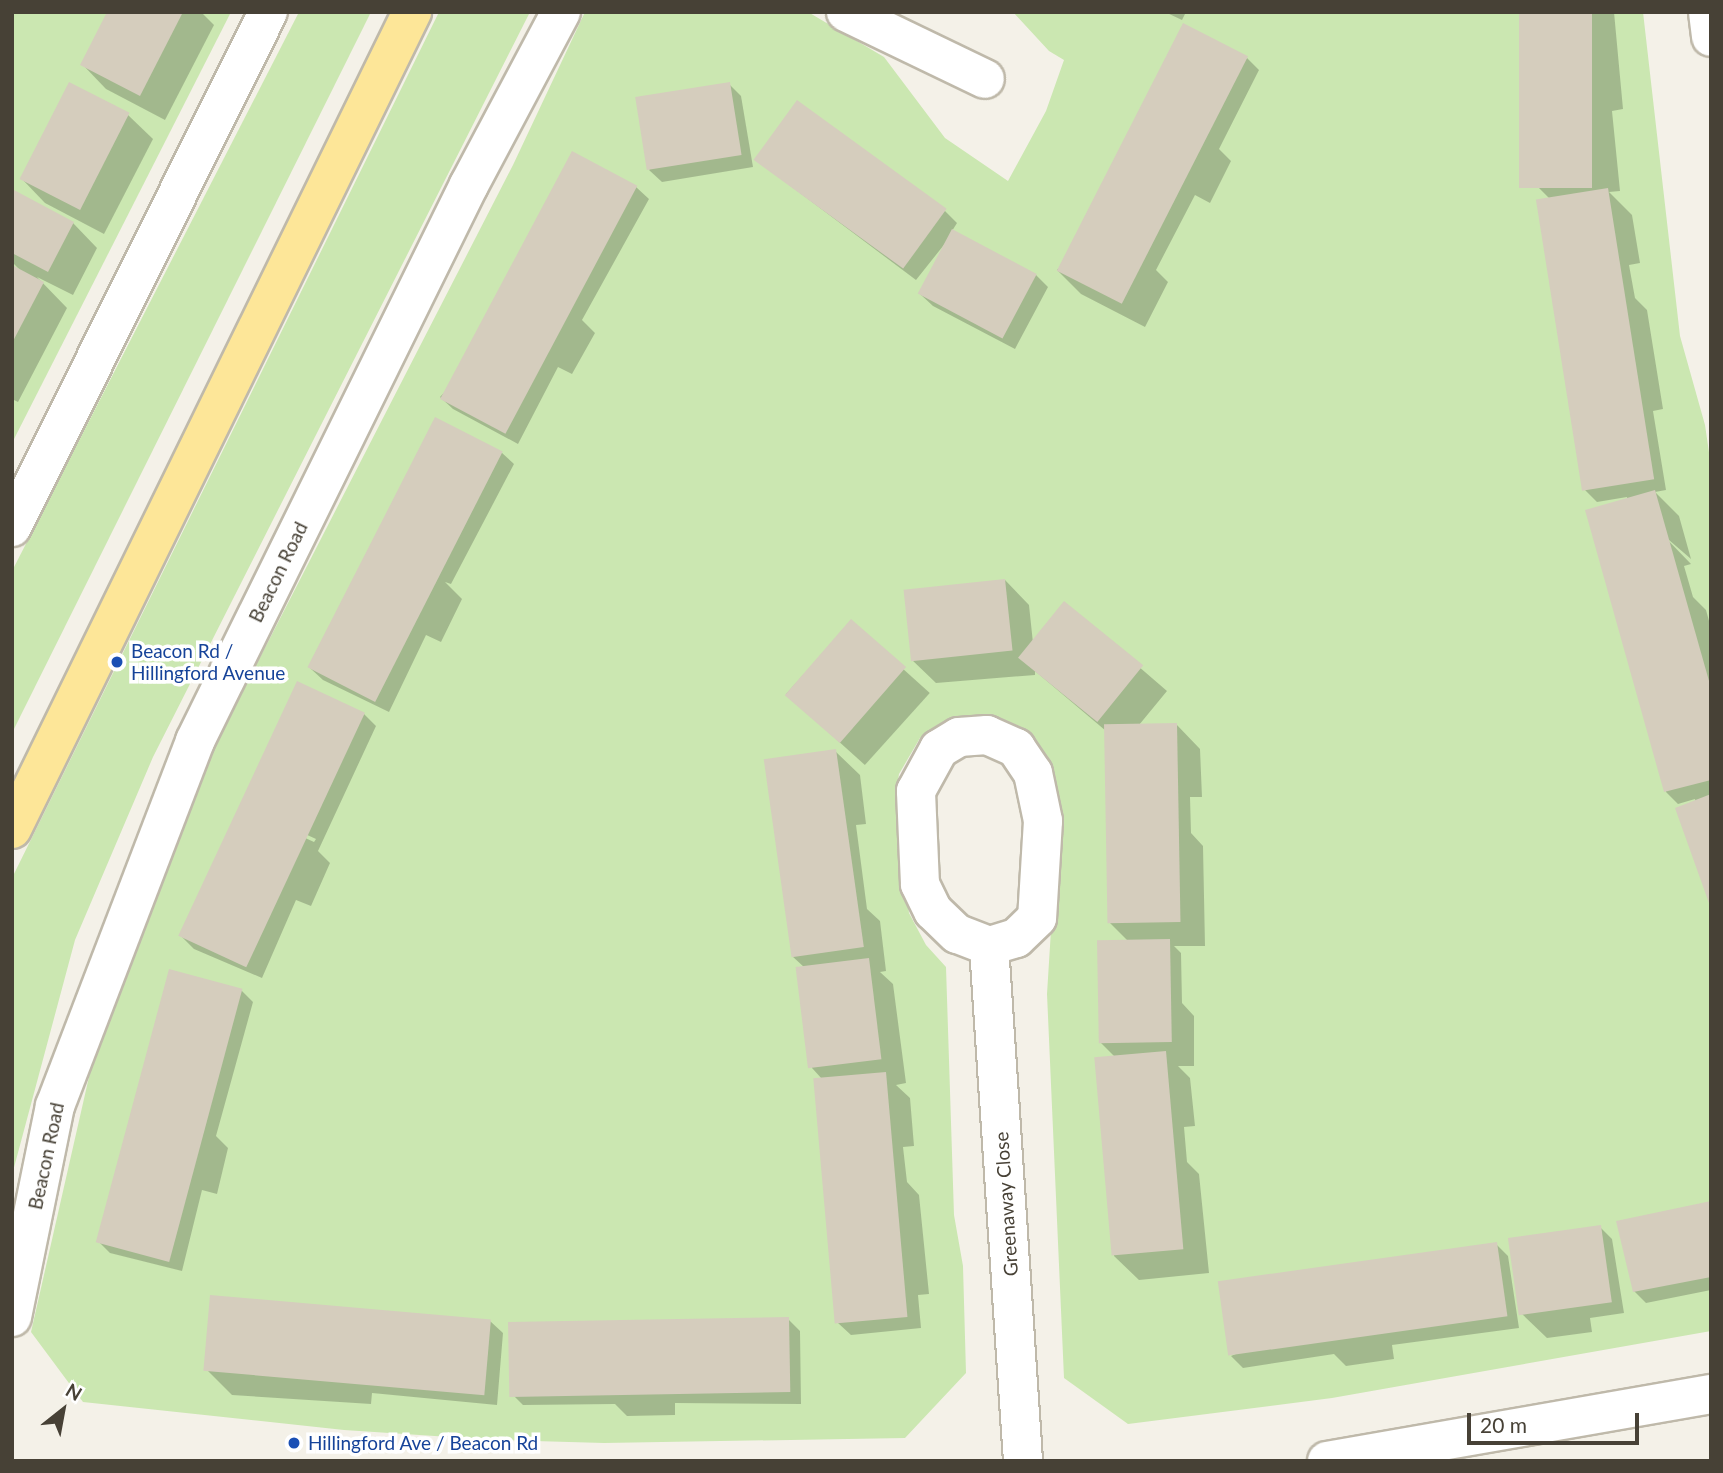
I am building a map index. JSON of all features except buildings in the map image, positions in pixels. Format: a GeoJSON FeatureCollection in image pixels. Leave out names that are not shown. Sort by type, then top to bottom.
{"type":"FeatureCollection","features":[{"type":"Feature","properties":{"kind":"main road"},"geometry":{"type":"LineString","coordinates":[[12,829],[412,12]]}},
{"type":"Feature","properties":{"kind":"street"},"geometry":{"type":"LineString","coordinates":[[12,527],[268,12]]}},
{"type":"Feature","properties":{"kind":"street","name":"Beacon Road"},"geometry":{"type":"LineString","coordinates":[[12,1317],[55,1106],[195,741],[469,185],[561,12]]}},
{"type":"Feature","properties":{"kind":"street"},"geometry":{"type":"LineString","coordinates":[[846,12],[985,79]]}},
{"type":"Feature","properties":{"kind":"street"},"geometry":{"type":"LineString","coordinates":[[1708,12],[1711,37]]}},
{"type":"Feature","properties":{"kind":"street"},"geometry":{"type":"LineString","coordinates":[[987,735],[1016,748],[1033,773],[1044,821],[1037,918],[1016,938],[989,946],[957,934],[933,911],[920,884],[916,791],[939,749],[959,737],[987,735]]}},
{"type":"Feature","properties":{"kind":"street","name":"Greenaway Close"},"geometry":{"type":"LineString","coordinates":[[989,946],[1023,1461]]}},
{"type":"Feature","properties":{"kind":"street"},"geometry":{"type":"LineString","coordinates":[[1326,1461],[1711,1394]]}},
{"type":"Feature","properties":{"kind":"green space"},"geometry":{"type":"Polygon","coordinates":[[[12,12],[231,12],[12,443],[12,12]]]}},
{"type":"Feature","properties":{"kind":"green space"},"geometry":{"type":"Polygon","coordinates":[[[299,12],[371,12],[12,733],[12,571],[299,12]]]}},
{"type":"Feature","properties":{"kind":"green space"},"geometry":{"type":"Polygon","coordinates":[[[439,12],[530,12],[153,757],[75,940],[12,1175],[12,878],[439,12]]]}},
{"type":"Feature","properties":{"kind":"green space"},"geometry":{"type":"Polygon","coordinates":[[[585,12],[808,12],[884,57],[945,138],[1008,181],[1046,111],[1064,60],[1049,51],[1013,12],[1643,12],[1680,336],[1705,425],[1711,466],[1711,1331],[1332,1398],[1128,1424],[1064,1378],[1047,994],[1051,930],[1048,780],[945,723],[920,738],[899,774],[896,794],[909,913],[926,945],[946,967],[954,1215],[963,1266],[966,1373],[905,1438],[604,1443],[495,1440],[344,1430],[83,1402],[31,1332],[96,1046],[214,747],[513,165],[585,12]]]}},
{"type":"Feature","properties":{"kind":"place","name":"Beacon Rd / Hillingford Avenue"},"geometry":{"type":"Point","coordinates":[117,662]}},
{"type":"Feature","properties":{"kind":"place","name":"Hillingford Ave / Beacon Rd"},"geometry":{"type":"Point","coordinates":[294,1443]}}]}
